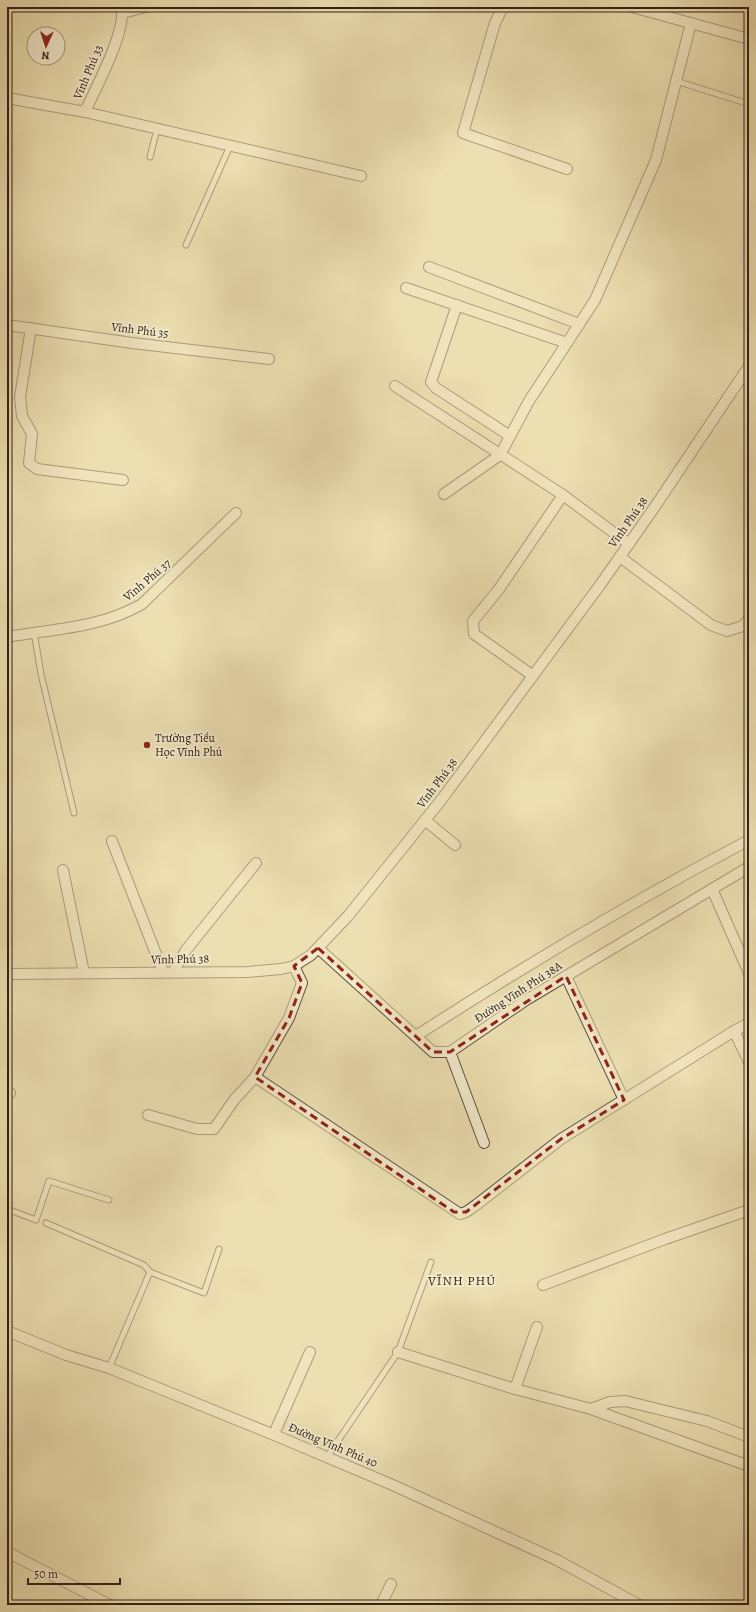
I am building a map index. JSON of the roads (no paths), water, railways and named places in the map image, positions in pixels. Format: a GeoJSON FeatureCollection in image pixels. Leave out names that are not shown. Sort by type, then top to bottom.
{"type":"FeatureCollection","features":[{"type":"Feature","properties":{"kind":"street","name":"Vĩnh Phú 33"},"geometry":{"type":"LineString","coordinates":[[7,98],[86,112],[121,30],[122,10],[145,7]]}},
{"type":"Feature","properties":{"kind":"street"},"geometry":{"type":"LineString","coordinates":[[503,7],[495,23],[463,133],[567,169]]}},
{"type":"Feature","properties":{"kind":"street"},"geometry":{"type":"LineString","coordinates":[[632,7],[749,39]]}},
{"type":"Feature","properties":{"kind":"street"},"geometry":{"type":"LineString","coordinates":[[444,494],[500,455],[529,401],[595,300],[656,160],[691,23]]}},
{"type":"Feature","properties":{"kind":"street"},"geometry":{"type":"LineString","coordinates":[[86,112],[361,176]]}},
{"type":"Feature","properties":{"kind":"street"},"geometry":{"type":"LineString","coordinates":[[429,267],[579,324]]}},
{"type":"Feature","properties":{"kind":"street"},"geometry":{"type":"LineString","coordinates":[[406,288],[567,343]]}},
{"type":"Feature","properties":{"kind":"street"},"geometry":{"type":"LineString","coordinates":[[457,305],[432,374],[431,382],[436,388],[510,436]]}},
{"type":"Feature","properties":{"kind":"street","name":"Vĩnh Phú 35"},"geometry":{"type":"LineString","coordinates":[[7,324],[139,344],[269,359]]}},
{"type":"Feature","properties":{"kind":"street"},"geometry":{"type":"LineString","coordinates":[[31,328],[20,397],[22,416],[32,434],[29,462],[37,469],[123,480]]}},
{"type":"Feature","properties":{"kind":"street","name":"Vĩnh Phú 38"},"geometry":{"type":"LineString","coordinates":[[7,974],[247,972],[281,969],[294,966],[311,955],[348,916],[425,820],[629,544],[749,366]]}},
{"type":"Feature","properties":{"kind":"street"},"geometry":{"type":"LineString","coordinates":[[395,386],[563,495],[629,544]]}},
{"type":"Feature","properties":{"kind":"street"},"geometry":{"type":"LineString","coordinates":[[532,675],[474,634],[473,621],[499,589],[563,495]]}},
{"type":"Feature","properties":{"kind":"street","name":"Vĩnh Phú 37"},"geometry":{"type":"LineString","coordinates":[[7,637],[99,622],[126,614],[142,604],[236,513]]}},
{"type":"Feature","properties":{"kind":"street"},"geometry":{"type":"LineString","coordinates":[[620,556],[711,625],[727,631],[743,626],[749,619]]}},
{"type":"Feature","properties":{"kind":"street"},"geometry":{"type":"LineString","coordinates":[[425,820],[455,845]]}},
{"type":"Feature","properties":{"kind":"street"},"geometry":{"type":"LineString","coordinates":[[112,840],[168,972],[256,863]]}},
{"type":"Feature","properties":{"kind":"street"},"geometry":{"type":"LineString","coordinates":[[416,1036],[486,991],[597,925],[749,840]]}},
{"type":"Feature","properties":{"kind":"street","name":"Đường Vĩnh Phú 38A"},"geometry":{"type":"LineString","coordinates":[[450,1052],[526,1000],[749,867]]}},
{"type":"Feature","properties":{"kind":"street"},"geometry":{"type":"LineString","coordinates":[[63,870],[84,973]]}},
{"type":"Feature","properties":{"kind":"street"},"geometry":{"type":"LineString","coordinates":[[712,889],[749,973]]}},
{"type":"Feature","properties":{"kind":"street"},"geometry":{"type":"LineString","coordinates":[[318,948],[433,1052],[450,1052],[484,1143]]}},
{"type":"Feature","properties":{"kind":"street"},"geometry":{"type":"LineString","coordinates":[[148,1115],[197,1129],[214,1129],[234,1100],[255,1077],[289,1018],[302,983],[294,966]]}},
{"type":"Feature","properties":{"kind":"street"},"geometry":{"type":"LineString","coordinates":[[566,976],[624,1100]]}},
{"type":"Feature","properties":{"kind":"street"},"geometry":{"type":"LineString","coordinates":[[255,1077],[460,1214],[476,1205],[561,1139],[734,1030],[749,1023]]}},
{"type":"Feature","properties":{"kind":"street"},"geometry":{"type":"LineString","coordinates":[[734,1030],[749,1062]]}},
{"type":"Feature","properties":{"kind":"street"},"geometry":{"type":"LineString","coordinates":[[543,1285],[665,1238],[749,1210]]}},
{"type":"Feature","properties":{"kind":"street"},"geometry":{"type":"LineString","coordinates":[[515,1389],[537,1327]]}},
{"type":"Feature","properties":{"kind":"street","name":"Đường Vĩnh Phú 40"},"geometry":{"type":"LineString","coordinates":[[7,1331],[66,1355],[110,1368],[274,1434],[557,1560],[639,1605]]}},
{"type":"Feature","properties":{"kind":"street"},"geometry":{"type":"LineString","coordinates":[[274,1434],[310,1352]]}},
{"type":"Feature","properties":{"kind":"street"},"geometry":{"type":"LineString","coordinates":[[398,1352],[515,1389],[591,1409],[749,1466]]}},
{"type":"Feature","properties":{"kind":"street"},"geometry":{"type":"LineString","coordinates":[[591,1409],[610,1402],[625,1401],[706,1421],[749,1437]]}},
{"type":"Feature","properties":{"kind":"street"},"geometry":{"type":"LineString","coordinates":[[7,1552],[110,1605]]}},
{"type":"Feature","properties":{"kind":"street"},"geometry":{"type":"LineString","coordinates":[[381,1605],[391,1584]]}},
{"type":"Feature","properties":{"kind":"lane"},"geometry":{"type":"LineString","coordinates":[[676,81],[749,104]]}},
{"type":"Feature","properties":{"kind":"lane"},"geometry":{"type":"LineString","coordinates":[[150,157],[157,129]]}},
{"type":"Feature","properties":{"kind":"lane"},"geometry":{"type":"LineString","coordinates":[[186,245],[230,146]]}},
{"type":"Feature","properties":{"kind":"lane"},"geometry":{"type":"LineString","coordinates":[[34,632],[41,674],[74,814]]}},
{"type":"Feature","properties":{"kind":"lane"},"geometry":{"type":"LineString","coordinates":[[7,1209],[36,1220],[49,1181],[109,1200]]}},
{"type":"Feature","properties":{"kind":"lane"},"geometry":{"type":"LineString","coordinates":[[46,1223],[144,1265],[150,1272],[204,1293],[219,1249]]}},
{"type":"Feature","properties":{"kind":"lane"},"geometry":{"type":"LineString","coordinates":[[327,1457],[398,1352],[431,1262]]}},
{"type":"Feature","properties":{"kind":"lane"},"geometry":{"type":"LineString","coordinates":[[110,1368],[150,1272]]}},
{"type":"Feature","properties":{"kind":"place","name":"Trường Tiểu Học Vĩnh Phú"},"geometry":{"type":"Point","coordinates":[147,745]}},
{"type":"Feature","properties":{"kind":"district","name":"VĨNH PHÚ"},"geometry":{"type":"Point","coordinates":[462,1280]}}]}
